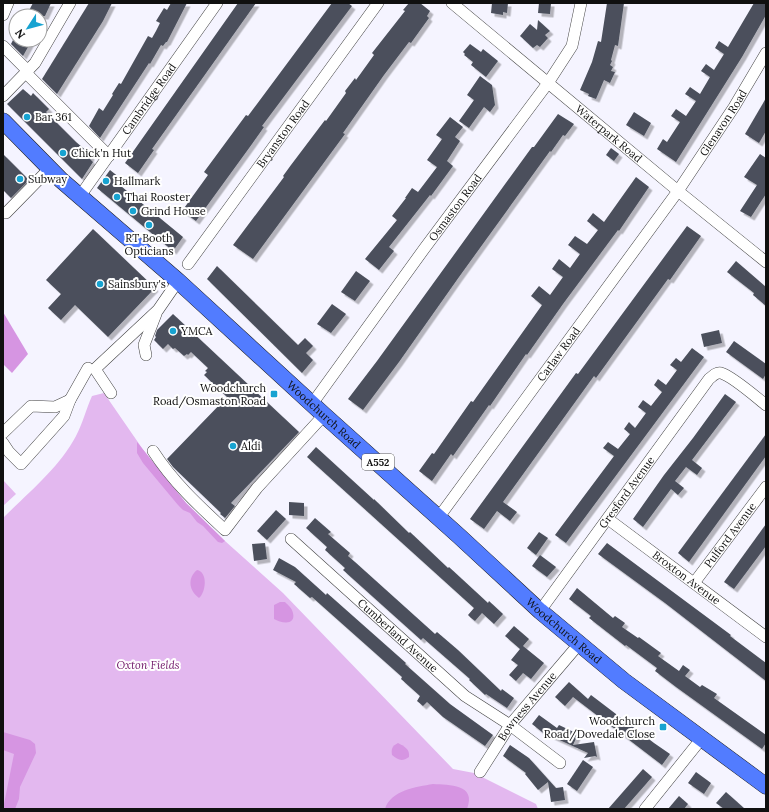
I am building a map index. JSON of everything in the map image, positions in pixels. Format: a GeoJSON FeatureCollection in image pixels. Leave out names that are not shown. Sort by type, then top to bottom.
{"type":"FeatureCollection","features":[{"type":"Feature","properties":{"kind":"highway","name":"Woodchurch Road"},"geometry":{"type":"LineString","coordinates":[[3,121],[80,196],[178,281],[318,410],[439,517],[540,611],[624,681],[766,786]]}},
{"type":"Feature","properties":{"kind":"street"},"geometry":{"type":"LineString","coordinates":[[3,15],[8,3]]}},
{"type":"Feature","properties":{"kind":"street"},"geometry":{"type":"LineString","coordinates":[[3,96],[35,63],[70,3]]}},
{"type":"Feature","properties":{"kind":"street","name":"Cambridge Road"},"geometry":{"type":"LineString","coordinates":[[80,196],[217,3]]}},
{"type":"Feature","properties":{"kind":"street","name":"Bryanston Road"},"geometry":{"type":"LineString","coordinates":[[188,264],[378,3]]}},
{"type":"Feature","properties":{"kind":"street","name":"Waterpark Road"},"geometry":{"type":"LineString","coordinates":[[452,3],[678,191],[766,262]]}},
{"type":"Feature","properties":{"kind":"street","name":"Osmaston Road"},"geometry":{"type":"LineString","coordinates":[[153,451],[163,466],[189,497],[225,530],[318,410],[420,255],[548,83],[572,46],[580,3]]}},
{"type":"Feature","properties":{"kind":"street"},"geometry":{"type":"LineString","coordinates":[[3,46],[109,156]]}},
{"type":"Feature","properties":{"kind":"street","name":"Glenavon Road"},"geometry":{"type":"LineString","coordinates":[[678,191],[734,107],[766,53]]}},
{"type":"Feature","properties":{"kind":"street"},"geometry":{"type":"LineString","coordinates":[[6,213],[50,168]]}},
{"type":"Feature","properties":{"kind":"street","name":"Carlaw Road"},"geometry":{"type":"LineString","coordinates":[[439,517],[678,191]]}},
{"type":"Feature","properties":{"kind":"street"},"geometry":{"type":"LineString","coordinates":[[146,355],[144,345],[158,310],[178,281]]}},
{"type":"Feature","properties":{"kind":"street"},"geometry":{"type":"LineString","coordinates":[[3,443],[9,452],[21,464],[64,416],[70,400],[92,369],[158,310]]}},
{"type":"Feature","properties":{"kind":"street"},"geometry":{"type":"LineString","coordinates":[[92,369],[110,393]]}},
{"type":"Feature","properties":{"kind":"street","name":"Gresford Avenue"},"geometry":{"type":"LineString","coordinates":[[540,611],[714,374],[720,373],[731,379],[766,405]]}},
{"type":"Feature","properties":{"kind":"street"},"geometry":{"type":"LineString","coordinates":[[3,433],[31,406],[55,407],[70,400]]}},
{"type":"Feature","properties":{"kind":"street","name":"Pulford Avenue"},"geometry":{"type":"LineString","coordinates":[[694,583],[766,487]]}},
{"type":"Feature","properties":{"kind":"street","name":"Broxton Avenue"},"geometry":{"type":"LineString","coordinates":[[608,519],[766,637]]}},
{"type":"Feature","properties":{"kind":"street","name":"Cumberland Avenue"},"geometry":{"type":"LineString","coordinates":[[291,539],[466,696],[510,725],[560,763]]}},
{"type":"Feature","properties":{"kind":"street","name":"Bowness Avenue"},"geometry":{"type":"LineString","coordinates":[[480,772],[510,725],[579,644]]}},
{"type":"Feature","properties":{"kind":"street"},"geometry":{"type":"LineString","coordinates":[[645,809],[702,738]]}},
{"type":"Feature","properties":{"kind":"green space","name":"Oxton Fields"},"geometry":{"type":"Polygon","coordinates":[[[104,393],[144,451],[186,503],[225,541],[283,593],[453,769],[474,773],[536,804],[538,809],[3,809],[3,518],[61,459],[78,431],[92,396],[104,393]]]}},
{"type":"Feature","properties":{"kind":"green space"},"geometry":{"type":"Polygon","coordinates":[[[3,480],[16,494],[3,506],[3,480]]]}},
{"type":"Feature","properties":{"kind":"shaded area"},"geometry":{"type":"Polygon","coordinates":[[[3,312],[28,354],[12,373],[3,364],[3,312]]]}},
{"type":"Feature","properties":{"kind":"shaded area"},"geometry":{"type":"Polygon","coordinates":[[[137,442],[186,503],[225,541],[222,543],[218,542],[203,526],[197,522],[190,513],[183,510],[178,505],[143,463],[137,453],[137,442]]]}},
{"type":"Feature","properties":{"kind":"shaded area"},"geometry":{"type":"Polygon","coordinates":[[[197,570],[203,574],[205,582],[203,591],[199,598],[193,592],[190,584],[194,573],[197,570]]]}},
{"type":"Feature","properties":{"kind":"shaded area"},"geometry":{"type":"Polygon","coordinates":[[[280,602],[285,602],[292,610],[293,617],[290,622],[280,622],[274,619],[274,605],[280,602]]]}},
{"type":"Feature","properties":{"kind":"shaded area"},"geometry":{"type":"Polygon","coordinates":[[[3,732],[30,740],[35,744],[36,753],[20,787],[19,799],[15,809],[3,809],[14,754],[3,750],[3,732]]]}},
{"type":"Feature","properties":{"kind":"shaded area"},"geometry":{"type":"Polygon","coordinates":[[[398,743],[408,750],[409,757],[404,760],[400,760],[392,755],[392,748],[398,743]]]}},
{"type":"Feature","properties":{"kind":"shaded area"},"geometry":{"type":"Polygon","coordinates":[[[433,784],[453,786],[465,790],[469,801],[467,809],[385,809],[393,798],[405,790],[433,784]]]}},
{"type":"Feature","properties":{"kind":"building"},"geometry":{"type":"Polygon","coordinates":[[[33,3],[51,3],[48,10],[48,8],[30,8],[33,3]]]}},
{"type":"Feature","properties":{"kind":"building"},"geometry":{"type":"Polygon","coordinates":[[[89,3],[112,3],[103,21],[57,94],[42,79],[89,3]]]}},
{"type":"Feature","properties":{"kind":"building"},"geometry":{"type":"Polygon","coordinates":[[[171,3],[187,3],[167,42],[163,46],[161,45],[150,64],[149,63],[100,138],[89,126],[99,108],[103,111],[119,83],[121,84],[148,36],[152,38],[160,23],[156,21],[164,8],[167,10],[171,3]]]}},
{"type":"Feature","properties":{"kind":"building"},"geometry":{"type":"Polygon","coordinates":[[[238,3],[256,3],[152,149],[154,150],[138,173],[125,163],[238,3]]]}},
{"type":"Feature","properties":{"kind":"building"},"geometry":{"type":"Polygon","coordinates":[[[332,3],[348,3],[352,6],[262,126],[264,127],[196,221],[182,211],[208,175],[204,172],[246,115],[248,116],[332,3]]]}},
{"type":"Feature","properties":{"kind":"building"},"geometry":{"type":"Polygon","coordinates":[[[409,3],[420,3],[430,11],[427,16],[429,18],[411,43],[409,42],[384,75],[343,133],[345,134],[253,259],[233,245],[284,177],[283,176],[291,165],[325,120],[326,121],[346,93],[345,91],[355,78],[356,80],[374,55],[372,53],[405,11],[403,10],[409,3]]]}},
{"type":"Feature","properties":{"kind":"building"},"geometry":{"type":"Polygon","coordinates":[[[492,3],[508,3],[507,13],[503,12],[503,15],[491,13],[492,3]]]}},
{"type":"Feature","properties":{"kind":"building"},"geometry":{"type":"Polygon","coordinates":[[[539,3],[551,3],[550,14],[538,13],[539,3]]]}},
{"type":"Feature","properties":{"kind":"building"},"geometry":{"type":"Polygon","coordinates":[[[607,3],[624,3],[618,46],[615,45],[610,65],[613,67],[611,71],[615,72],[610,83],[604,80],[596,99],[588,96],[589,94],[580,90],[592,62],[598,41],[601,42],[607,3]]]}},
{"type":"Feature","properties":{"kind":"building"},"geometry":{"type":"Polygon","coordinates":[[[754,3],[766,3],[766,15],[742,57],[676,162],[657,149],[663,139],[667,142],[680,122],[671,116],[676,109],[686,116],[696,101],[685,94],[690,87],[700,94],[710,77],[701,71],[706,64],[714,70],[724,54],[715,48],[719,41],[728,47],[754,3]]]}},
{"type":"Feature","properties":{"kind":"building"},"geometry":{"type":"Polygon","coordinates":[[[538,20],[550,31],[545,35],[548,38],[540,47],[537,45],[533,48],[520,36],[530,24],[537,30],[538,20]]]}},
{"type":"Feature","properties":{"kind":"building"},"geometry":{"type":"Polygon","coordinates":[[[470,44],[481,52],[483,49],[498,61],[486,77],[471,65],[473,62],[464,55],[465,54],[463,52],[470,44]]]}},
{"type":"Feature","properties":{"kind":"building"},"geometry":{"type":"Polygon","coordinates":[[[15,48],[28,48],[23,56],[15,48]]]}},
{"type":"Feature","properties":{"kind":"building"},"geometry":{"type":"Polygon","coordinates":[[[480,76],[492,85],[495,105],[490,112],[484,107],[469,128],[459,121],[474,100],[467,95],[480,76]]]}},
{"type":"Feature","properties":{"kind":"building"},"geometry":{"type":"Polygon","coordinates":[[[23,89],[31,96],[33,93],[49,109],[46,112],[91,156],[90,159],[93,162],[82,179],[7,104],[23,89]]]}},
{"type":"Feature","properties":{"kind":"building"},"geometry":{"type":"Polygon","coordinates":[[[766,98],[766,131],[759,143],[745,134],[766,98]]]}},
{"type":"Feature","properties":{"kind":"building"},"geometry":{"type":"Polygon","coordinates":[[[634,112],[651,123],[644,136],[626,125],[634,112]]]}},
{"type":"Feature","properties":{"kind":"building"},"geometry":{"type":"Polygon","coordinates":[[[558,114],[574,124],[565,136],[563,135],[551,152],[550,151],[363,410],[348,399],[532,147],[534,147],[558,114]]]}},
{"type":"Feature","properties":{"kind":"building"},"geometry":{"type":"Polygon","coordinates":[[[450,117],[463,127],[455,137],[460,141],[447,161],[453,166],[431,196],[430,195],[389,247],[394,251],[379,270],[365,259],[397,220],[392,216],[412,188],[418,192],[437,167],[427,160],[442,139],[436,135],[450,117]]]}},
{"type":"Feature","properties":{"kind":"building"},"geometry":{"type":"Polygon","coordinates":[[[611,148],[619,154],[614,161],[606,155],[611,148]]]}},
{"type":"Feature","properties":{"kind":"building"},"geometry":{"type":"Polygon","coordinates":[[[3,154],[29,180],[11,198],[3,190],[3,154]]]}},
{"type":"Feature","properties":{"kind":"building"},"geometry":{"type":"Polygon","coordinates":[[[760,154],[766,158],[766,194],[751,217],[740,211],[757,185],[744,177],[760,154]]]}},
{"type":"Feature","properties":{"kind":"building"},"geometry":{"type":"Polygon","coordinates":[[[110,170],[120,178],[116,182],[183,237],[173,251],[97,188],[110,170]]]}},
{"type":"Feature","properties":{"kind":"building"},"geometry":{"type":"Polygon","coordinates":[[[636,177],[649,187],[619,231],[618,230],[563,304],[527,355],[526,354],[490,406],[489,405],[453,456],[451,454],[432,481],[419,471],[432,453],[434,454],[471,401],[473,402],[542,305],[531,296],[539,286],[550,295],[563,277],[552,269],[559,259],[570,268],[580,254],[568,245],[575,236],[587,244],[598,230],[587,221],[593,213],[604,222],[636,177]]]}},
{"type":"Feature","properties":{"kind":"building"},"geometry":{"type":"Polygon","coordinates":[[[687,226],[701,236],[670,280],[668,279],[596,378],[594,376],[503,502],[517,512],[510,521],[497,511],[484,529],[470,519],[576,373],[578,374],[687,226]]]}},
{"type":"Feature","properties":{"kind":"building","name":"Sainsbury's"},"geometry":{"type":"Polygon","coordinates":[[[93,229],[155,288],[108,337],[75,305],[61,320],[48,308],[61,294],[46,280],[93,229]]]}},
{"type":"Feature","properties":{"kind":"building"},"geometry":{"type":"Polygon","coordinates":[[[736,261],[766,287],[766,306],[753,295],[754,293],[727,272],[736,261]]]}},
{"type":"Feature","properties":{"kind":"building"},"geometry":{"type":"Polygon","coordinates":[[[217,266],[298,345],[305,338],[313,346],[306,353],[313,360],[302,373],[207,279],[217,266]]]}},
{"type":"Feature","properties":{"kind":"building"},"geometry":{"type":"Polygon","coordinates":[[[356,271],[370,281],[355,301],[341,292],[356,271]]]}},
{"type":"Feature","properties":{"kind":"building"},"geometry":{"type":"Polygon","coordinates":[[[332,304],[346,314],[331,333],[317,324],[332,304]]]}},
{"type":"Feature","properties":{"kind":"building","name":"Aldi"},"geometry":{"type":"Polygon","coordinates":[[[173,314],[299,432],[231,503],[235,506],[225,518],[173,467],[167,459],[227,397],[204,375],[208,368],[191,352],[184,356],[168,344],[163,349],[154,340],[157,330],[173,314]]]}},
{"type":"Feature","properties":{"kind":"building"},"geometry":{"type":"Polygon","coordinates":[[[719,330],[722,343],[704,347],[701,334],[719,330]]]}},
{"type":"Feature","properties":{"kind":"building"},"geometry":{"type":"Polygon","coordinates":[[[734,341],[766,364],[766,374],[763,379],[726,352],[734,341]]]}},
{"type":"Feature","properties":{"kind":"building"},"geometry":{"type":"Polygon","coordinates":[[[692,348],[704,357],[566,543],[555,535],[614,456],[603,448],[608,442],[618,449],[630,434],[624,429],[629,422],[635,428],[646,413],[638,407],[643,400],[651,406],[662,392],[654,385],[658,379],[666,385],[677,370],[670,365],[676,358],[681,362],[692,348]]]}},
{"type":"Feature","properties":{"kind":"building"},"geometry":{"type":"Polygon","coordinates":[[[725,394],[736,402],[692,460],[702,468],[697,475],[686,467],[675,481],[684,488],[678,495],[671,489],[643,527],[633,519],[725,394]]]}},
{"type":"Feature","properties":{"kind":"building"},"geometry":{"type":"Polygon","coordinates":[[[766,434],[766,456],[689,562],[678,553],[766,434]]]}},
{"type":"Feature","properties":{"kind":"building"},"geometry":{"type":"Polygon","coordinates":[[[316,447],[448,568],[449,567],[488,603],[489,601],[503,614],[494,624],[482,613],[475,621],[471,618],[468,615],[474,608],[307,457],[316,447]]]}},
{"type":"Feature","properties":{"kind":"building"},"geometry":{"type":"Polygon","coordinates":[[[289,502],[304,503],[304,516],[289,515],[289,502]]]}},
{"type":"Feature","properties":{"kind":"building"},"geometry":{"type":"Polygon","coordinates":[[[276,510],[286,519],[267,540],[257,531],[276,510]]]}},
{"type":"Feature","properties":{"kind":"building"},"geometry":{"type":"Polygon","coordinates":[[[315,518],[331,532],[328,534],[350,553],[348,556],[435,634],[437,632],[458,650],[501,691],[502,689],[514,698],[507,708],[486,694],[485,695],[469,680],[470,679],[423,638],[421,640],[343,570],[345,568],[325,550],[327,547],[306,528],[315,518]]]}},
{"type":"Feature","properties":{"kind":"building"},"geometry":{"type":"Polygon","coordinates":[[[766,524],[766,546],[734,589],[724,582],[766,524]]]}},
{"type":"Feature","properties":{"kind":"building"},"geometry":{"type":"Polygon","coordinates":[[[539,532],[548,538],[536,555],[527,548],[539,532]]]}},
{"type":"Feature","properties":{"kind":"building"},"geometry":{"type":"Polygon","coordinates":[[[265,543],[267,559],[254,561],[252,544],[265,543]]]}},
{"type":"Feature","properties":{"kind":"building"},"geometry":{"type":"Polygon","coordinates":[[[607,543],[731,635],[730,636],[766,663],[766,681],[665,603],[598,554],[607,543]]]}},
{"type":"Feature","properties":{"kind":"building"},"geometry":{"type":"Polygon","coordinates":[[[540,555],[556,567],[547,577],[532,566],[540,555]]]}},
{"type":"Feature","properties":{"kind":"building"},"geometry":{"type":"Polygon","coordinates":[[[279,558],[295,567],[326,595],[327,593],[450,704],[493,735],[485,746],[443,717],[427,702],[423,706],[417,701],[420,696],[401,679],[402,677],[312,597],[310,598],[294,584],[296,582],[273,570],[279,558]]]}},
{"type":"Feature","properties":{"kind":"building"},"geometry":{"type":"Polygon","coordinates":[[[577,588],[613,618],[615,616],[625,623],[622,627],[661,653],[658,656],[679,671],[683,665],[690,670],[685,676],[700,687],[702,685],[717,694],[714,698],[766,735],[766,743],[762,749],[676,687],[655,671],[657,668],[626,645],[625,646],[589,618],[591,616],[569,599],[577,588]]]}},
{"type":"Feature","properties":{"kind":"building"},"geometry":{"type":"Polygon","coordinates":[[[514,626],[529,639],[523,646],[544,663],[531,679],[523,673],[516,681],[509,675],[518,665],[511,660],[520,649],[505,636],[514,626]]]}},
{"type":"Feature","properties":{"kind":"building"},"geometry":{"type":"Polygon","coordinates":[[[569,682],[588,699],[591,695],[670,754],[662,765],[573,697],[565,706],[555,697],[569,682]]]}},
{"type":"Feature","properties":{"kind":"building"},"geometry":{"type":"Polygon","coordinates":[[[539,715],[557,728],[559,725],[578,734],[573,745],[594,742],[597,757],[584,758],[588,753],[542,732],[532,724],[539,715]]]}},
{"type":"Feature","properties":{"kind":"building"},"geometry":{"type":"Polygon","coordinates":[[[510,745],[529,758],[556,788],[563,787],[565,800],[551,802],[548,782],[538,790],[525,774],[526,773],[503,756],[510,745]]]}},
{"type":"Feature","properties":{"kind":"building"},"geometry":{"type":"Polygon","coordinates":[[[583,760],[593,767],[577,791],[567,784],[583,760]]]}},
{"type":"Feature","properties":{"kind":"building"},"geometry":{"type":"Polygon","coordinates":[[[643,769],[652,777],[646,784],[624,809],[608,809],[643,769]]]}},
{"type":"Feature","properties":{"kind":"building"},"geometry":{"type":"Polygon","coordinates":[[[696,772],[711,783],[704,794],[688,783],[696,772]]]}},
{"type":"Feature","properties":{"kind":"building"},"geometry":{"type":"Polygon","coordinates":[[[726,792],[745,809],[724,809],[716,803],[726,792]]]}},
{"type":"Feature","properties":{"kind":"building"},"geometry":{"type":"Polygon","coordinates":[[[679,796],[688,804],[684,809],[668,809],[679,796]]]}},
{"type":"Feature","properties":{"kind":"place","name":"Bar 361"},"geometry":{"type":"Point","coordinates":[27,117]}},
{"type":"Feature","properties":{"kind":"place","name":"Chick'n Hut"},"geometry":{"type":"Point","coordinates":[63,153]}},
{"type":"Feature","properties":{"kind":"place","name":"Subway"},"geometry":{"type":"Point","coordinates":[20,179]}},
{"type":"Feature","properties":{"kind":"place","name":"Hallmark"},"geometry":{"type":"Point","coordinates":[106,181]}},
{"type":"Feature","properties":{"kind":"place","name":"Thai Rooster"},"geometry":{"type":"Point","coordinates":[117,197]}},
{"type":"Feature","properties":{"kind":"place","name":"Grind House"},"geometry":{"type":"Point","coordinates":[133,211]}},
{"type":"Feature","properties":{"kind":"place","name":"RT Booth Opticians"},"geometry":{"type":"Point","coordinates":[149,225]}},
{"type":"Feature","properties":{"kind":"place","name":"Sainsbury's"},"geometry":{"type":"Point","coordinates":[100,284]}},
{"type":"Feature","properties":{"kind":"place","name":"YMCA"},"geometry":{"type":"Point","coordinates":[173,331]}},
{"type":"Feature","properties":{"kind":"place","name":"Woodchurch Road/Osmaston Road"},"geometry":{"type":"Point","coordinates":[274,394]}},
{"type":"Feature","properties":{"kind":"place","name":"Aldi"},"geometry":{"type":"Point","coordinates":[233,446]}},
{"type":"Feature","properties":{"kind":"place","name":"Woodchurch Road/Dovedale Close"},"geometry":{"type":"Point","coordinates":[663,727]}}]}
